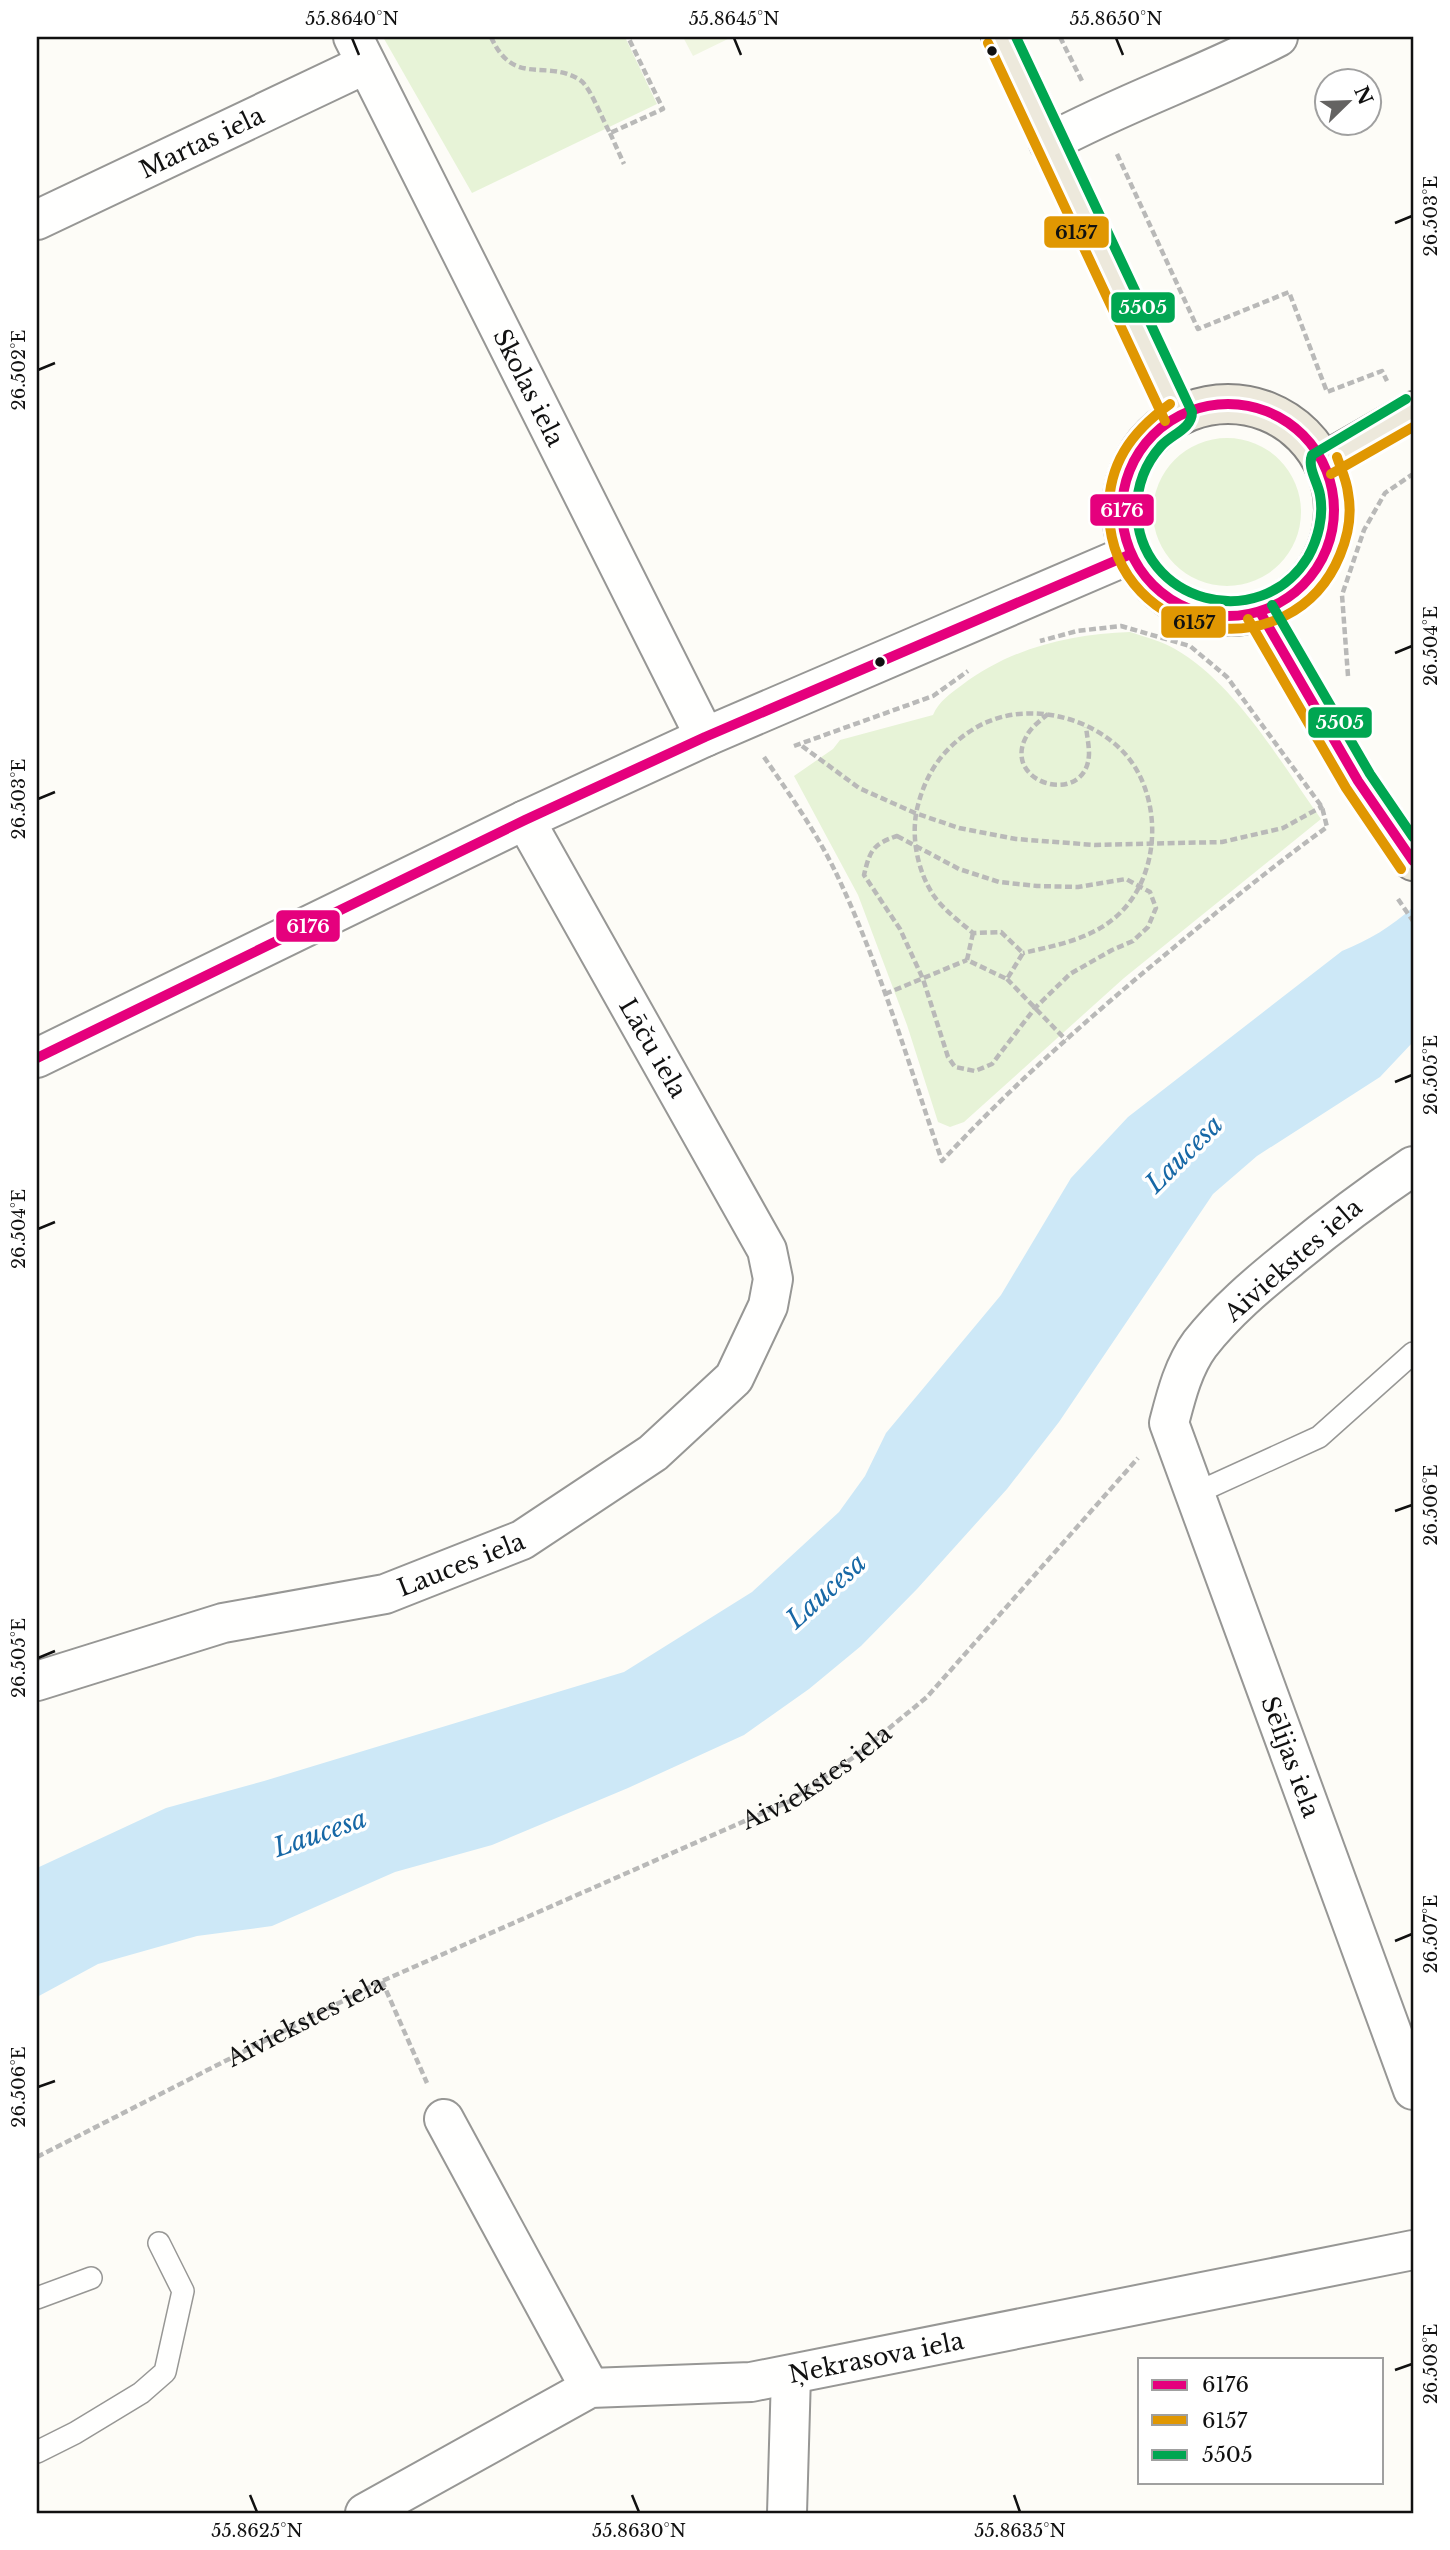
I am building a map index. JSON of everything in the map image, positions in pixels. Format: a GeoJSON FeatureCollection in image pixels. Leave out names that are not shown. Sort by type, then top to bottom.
{"type":"FeatureCollection","features":[{"type":"Feature","properties":{"kind":"main road"},"geometry":{"type":"LineString","coordinates":[[1001,37],[1178,415]]}},
{"type":"Feature","properties":{"kind":"main road"},"geometry":{"type":"LineString","coordinates":[[1210,404],[1245,404],[1277,414],[1305,434],[1324,462],[1335,498],[1333,534],[1318,569],[1293,595],[1260,612],[1229,617],[1199,612],[1171,600],[1147,580],[1131,554],[1122,522],[1123,490],[1133,460],[1153,434],[1178,415],[1210,404]]}},
{"type":"Feature","properties":{"kind":"main road"},"geometry":{"type":"LineString","coordinates":[[1324,462],[1408,414]]}},
{"type":"Feature","properties":{"kind":"main road"},"geometry":{"type":"LineString","coordinates":[[1260,612],[1358,781],[1413,861]]}},
{"type":"Feature","properties":{"kind":"street"},"geometry":{"type":"LineString","coordinates":[[1049,143],[1099,116],[1224,65],[1278,37]]}},
{"type":"Feature","properties":{"kind":"street","name":"Martas iela"},"geometry":{"type":"LineString","coordinates":[[37,219],[359,50]]}},
{"type":"Feature","properties":{"kind":"street","name":"Skolas iela"},"geometry":{"type":"LineString","coordinates":[[359,50],[705,737]]}},
{"type":"Feature","properties":{"kind":"street"},"geometry":{"type":"LineString","coordinates":[[37,1058],[526,820],[705,737],[1131,554]]}},
{"type":"Feature","properties":{"kind":"street","name":"Lāču iela"},"geometry":{"type":"LineString","coordinates":[[526,820],[767,1250],[773,1279]]}},
{"type":"Feature","properties":{"kind":"street","name":"Aiviekstes iela"},"geometry":{"type":"LineString","coordinates":[[1168,1423],[1179,1383],[1199,1346],[1225,1316],[1265,1278],[1327,1227],[1413,1166]]}},
{"type":"Feature","properties":{"kind":"street","name":"Lauces iela"},"geometry":{"type":"LineString","coordinates":[[37,1681],[223,1623],[385,1594],[523,1540],[653,1453],[734,1378],[768,1306],[773,1279]]}},
{"type":"Feature","properties":{"kind":"street","name":"Sēlijas iela"},"geometry":{"type":"LineString","coordinates":[[1168,1423],[1413,2090]]}},
{"type":"Feature","properties":{"kind":"street"},"geometry":{"type":"LineString","coordinates":[[444,2119],[590,2388]]}},
{"type":"Feature","properties":{"kind":"street","name":"Ņekrasova iela"},"geometry":{"type":"LineString","coordinates":[[365,2513],[590,2388],[751,2382],[1413,2250]]}},
{"type":"Feature","properties":{"kind":"street"},"geometry":{"type":"LineString","coordinates":[[787,2513],[791,2375]]}},
{"type":"Feature","properties":{"kind":"lane"},"geometry":{"type":"LineString","coordinates":[[1194,1493],[1319,1437],[1413,1353]]}},
{"type":"Feature","properties":{"kind":"lane"},"geometry":{"type":"LineString","coordinates":[[37,2452],[75,2433],[141,2393],[164,2372],[183,2291],[159,2243]]}},
{"type":"Feature","properties":{"kind":"lane"},"geometry":{"type":"LineString","coordinates":[[37,2298],[91,2278]]}},
{"type":"Feature","properties":{"kind":"path"},"geometry":{"type":"LineString","coordinates":[[491,37],[498,52],[517,68],[569,75],[583,81],[624,164]]}},
{"type":"Feature","properties":{"kind":"path"},"geometry":{"type":"LineString","coordinates":[[610,133],[663,109],[628,37]]}},
{"type":"Feature","properties":{"kind":"path"},"geometry":{"type":"LineString","coordinates":[[1060,37],[1198,329],[1289,292],[1327,392],[1382,371],[1408,414]]}},
{"type":"Feature","properties":{"kind":"path"},"geometry":{"type":"LineString","coordinates":[[1352,686],[1347,673],[1342,595],[1364,530],[1385,493],[1413,474]]}},
{"type":"Feature","properties":{"kind":"path"},"geometry":{"type":"LineString","coordinates":[[761,753],[804,816],[836,874],[885,994],[942,1161],[981,1119],[1143,973],[1327,827],[1322,807],[1227,677],[1190,646],[1121,626],[1077,631],[1031,643]]}},
{"type":"Feature","properties":{"kind":"path"},"geometry":{"type":"LineString","coordinates":[[974,667],[933,696],[801,745],[859,789],[959,828],[1016,839],[1095,845],[1222,842],[1283,828],[1322,807]]}},
{"type":"Feature","properties":{"kind":"path"},"geometry":{"type":"LineString","coordinates":[[1048,713],[1027,734],[1022,756],[1032,775],[1051,786],[1073,781],[1087,765],[1089,754],[1086,726]]}},
{"type":"Feature","properties":{"kind":"path"},"geometry":{"type":"LineString","coordinates":[[1007,979],[1023,953],[1091,933],[1114,919],[1132,897],[1146,871],[1152,843],[1151,812],[1143,783],[1127,756],[1086,726],[1048,713],[1016,714],[988,721],[961,736],[933,766],[923,784],[915,813],[915,844],[921,871],[934,897],[973,933],[1001,932],[1023,953]]}},
{"type":"Feature","properties":{"kind":"path"},"geometry":{"type":"LineString","coordinates":[[897,836],[959,869],[999,882],[1078,887],[1126,879],[1139,885],[1150,892],[1156,908],[1148,928],[1133,941],[1070,974],[1035,1008],[992,1064],[975,1071],[956,1067],[948,1057],[923,979],[900,929],[864,875],[869,854],[881,842],[897,836]]}},
{"type":"Feature","properties":{"kind":"path"},"geometry":{"type":"LineString","coordinates":[[967,960],[973,933]]}},
{"type":"Feature","properties":{"kind":"path"},"geometry":{"type":"LineString","coordinates":[[885,994],[967,960],[1007,979],[1066,1040]]}},
{"type":"Feature","properties":{"kind":"path","name":"Aiviekstes iela"},"geometry":{"type":"LineString","coordinates":[[37,2157],[382,1981],[790,1801],[854,1757],[927,1698],[1168,1423]]}},
{"type":"Feature","properties":{"kind":"path"},"geometry":{"type":"LineString","coordinates":[[382,1981],[444,2119]]}},
{"type":"Feature","properties":{"kind":"green space"},"geometry":{"type":"Polygon","coordinates":[[[383,37],[625,37],[657,104],[472,193],[383,37]]]}},
{"type":"Feature","properties":{"kind":"green space"},"geometry":{"type":"Polygon","coordinates":[[[683,37],[732,37],[693,56],[683,37]]]}},
{"type":"Feature","properties":{"kind":"green space"},"geometry":{"type":"Polygon","coordinates":[[[1227,438],[1255,444],[1268,450],[1279,460],[1289,471],[1295,484],[1301,512],[1295,540],[1289,553],[1279,564],[1268,574],[1255,580],[1227,586],[1199,580],[1186,574],[1175,564],[1165,553],[1159,540],[1153,512],[1159,484],[1165,471],[1175,460],[1186,450],[1199,444],[1227,438]]]}},
{"type":"Feature","properties":{"kind":"green space"},"geometry":{"type":"Polygon","coordinates":[[[1130,632],[1175,649],[1218,682],[1256,726],[1321,819],[1124,978],[964,1122],[950,1127],[938,1122],[907,1025],[858,895],[794,776],[833,749],[840,740],[933,715],[942,702],[962,685],[1000,661],[1021,652],[1063,640],[1130,632]]]}},
{"type":"Feature","properties":{"kind":"water","name":"Laucesa"},"geometry":{"type":"Polygon","coordinates":[[[1413,907],[1413,1042],[1380,1077],[1257,1156],[1213,1194],[1059,1422],[1007,1489],[917,1589],[861,1646],[809,1689],[744,1735],[628,1788],[492,1845],[395,1872],[272,1926],[197,1936],[98,1964],[37,1997],[37,1868],[166,1808],[624,1672],[752,1592],[839,1512],[865,1476],[886,1433],[1001,1295],[1071,1178],[1128,1117],[1342,951],[1379,932],[1413,907]]]}},
{"type":"Feature","properties":{"kind":"transit line","name":"5505"},"geometry":{"type":"LineString","coordinates":[[1016,37],[1192,412],[1189,423],[1165,442],[1151,460],[1139,491],[1137,509],[1142,541],[1157,567],[1178,586],[1204,597],[1233,601],[1261,596],[1287,581],[1308,557],[1319,527],[1321,503],[1312,470],[1312,455],[1406,399]]}},
{"type":"Feature","properties":{"kind":"transit line","name":"6157"},"geometry":{"type":"LineString","coordinates":[[988,43],[1165,421]]}},
{"type":"Feature","properties":{"kind":"transit line","name":"6157"},"geometry":{"type":"LineString","coordinates":[[1170,404],[1144,426],[1124,451],[1112,480],[1109,515],[1119,558],[1141,592],[1172,615],[1209,627],[1247,628],[1284,616],[1317,592],[1340,555],[1349,525],[1347,489],[1337,457]]}},
{"type":"Feature","properties":{"kind":"transit line","name":"6176"},"geometry":{"type":"LineString","coordinates":[[1228,404],[1269,412],[1303,435],[1326,469],[1334,510],[1326,551],[1303,585],[1269,608],[1228,616],[1187,608],[1153,585],[1130,551],[1122,510],[1130,469],[1153,435],[1187,412],[1228,404]]}},
{"type":"Feature","properties":{"kind":"transit line","name":"6157"},"geometry":{"type":"LineString","coordinates":[[1331,474],[1413,427]]}},
{"type":"Feature","properties":{"kind":"transit line","name":"6176"},"geometry":{"type":"LineString","coordinates":[[37,1058],[525,820],[705,737],[1131,554]]}},
{"type":"Feature","properties":{"kind":"transit line","name":"5505"},"geometry":{"type":"LineString","coordinates":[[1272,605],[1370,774],[1413,837]]}},
{"type":"Feature","properties":{"kind":"transit line","name":"6176"},"geometry":{"type":"LineString","coordinates":[[1260,612],[1358,781],[1413,861]]}},
{"type":"Feature","properties":{"kind":"transit line","name":"6157"},"geometry":{"type":"LineString","coordinates":[[1248,619],[1346,788],[1401,869]]}}]}
